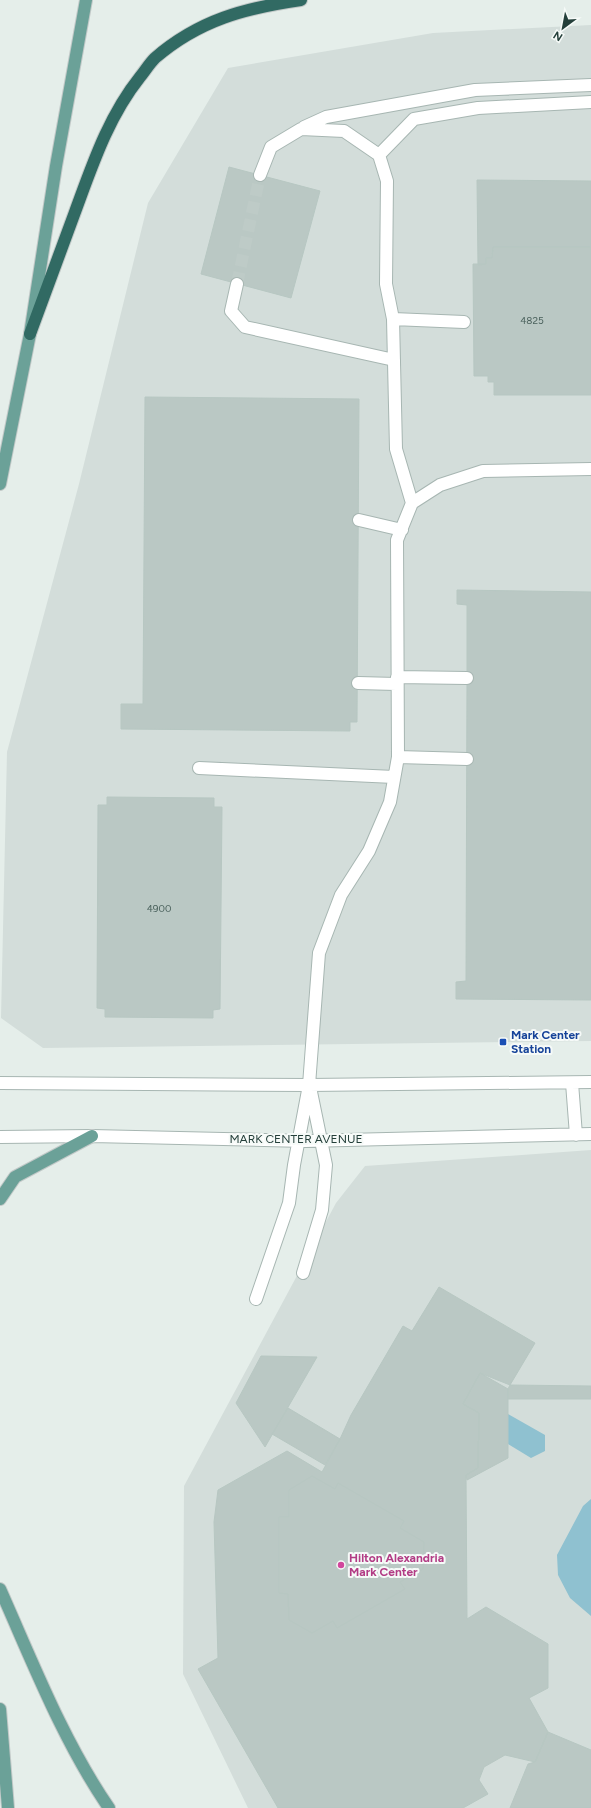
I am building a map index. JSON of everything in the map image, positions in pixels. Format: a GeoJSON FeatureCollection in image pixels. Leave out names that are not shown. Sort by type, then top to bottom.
{"type":"FeatureCollection","features":[{"type":"Feature","properties":{"kind":"highway"},"geometry":{"type":"LineString","coordinates":[[30,334],[95,158],[110,124],[127,93],[154,59],[177,41],[204,25],[239,11],[301,0]]}},
{"type":"Feature","properties":{"kind":"main road"},"geometry":{"type":"LineString","coordinates":[[0,484],[30,334],[56,166],[86,0]]}},
{"type":"Feature","properties":{"kind":"main road"},"geometry":{"type":"LineString","coordinates":[[0,1199],[15,1177],[92,1136]]}},
{"type":"Feature","properties":{"kind":"main road"},"geometry":{"type":"LineString","coordinates":[[0,1589],[54,1709],[89,1779],[109,1808]]}},
{"type":"Feature","properties":{"kind":"main road"},"geometry":{"type":"LineString","coordinates":[[0,1709],[8,1808]]}},
{"type":"Feature","properties":{"kind":"street"},"geometry":{"type":"LineString","coordinates":[[260,176],[271,147],[301,129],[326,117],[475,90],[591,85]]}},
{"type":"Feature","properties":{"kind":"street"},"geometry":{"type":"LineString","coordinates":[[379,155],[414,119],[478,108],[591,102]]}},
{"type":"Feature","properties":{"kind":"street"},"geometry":{"type":"LineString","coordinates":[[256,1299],[289,1203],[309,1085],[320,953],[341,895],[369,851],[390,802],[398,757],[397,540],[412,503],[396,449],[393,319],[386,284],[387,181],[379,155],[344,130],[301,129]]}},
{"type":"Feature","properties":{"kind":"street"},"geometry":{"type":"LineString","coordinates":[[236,284],[231,310],[245,327],[394,360]]}},
{"type":"Feature","properties":{"kind":"street"},"geometry":{"type":"LineString","coordinates":[[393,319],[464,322]]}},
{"type":"Feature","properties":{"kind":"street"},"geometry":{"type":"LineString","coordinates":[[412,503],[440,485],[483,471],[591,469]]}},
{"type":"Feature","properties":{"kind":"street"},"geometry":{"type":"LineString","coordinates":[[359,520],[402,530]]}},
{"type":"Feature","properties":{"kind":"street"},"geometry":{"type":"LineString","coordinates":[[358,683],[467,678]]}},
{"type":"Feature","properties":{"kind":"street"},"geometry":{"type":"LineString","coordinates":[[398,757],[467,759]]}},
{"type":"Feature","properties":{"kind":"street"},"geometry":{"type":"LineString","coordinates":[[199,768],[394,777]]}},
{"type":"Feature","properties":{"kind":"street"},"geometry":{"type":"LineString","coordinates":[[0,1083],[309,1085],[591,1082]]}},
{"type":"Feature","properties":{"kind":"street"},"geometry":{"type":"LineString","coordinates":[[572,1083],[576,1135]]}},
{"type":"Feature","properties":{"kind":"street"},"geometry":{"type":"LineString","coordinates":[[303,1273],[322,1210],[326,1165],[309,1085]]}},
{"type":"Feature","properties":{"kind":"street","name":"MARK CENTER AVENUE"},"geometry":{"type":"LineString","coordinates":[[0,1137],[92,1136],[320,1141],[591,1134]]}},
{"type":"Feature","properties":{"kind":"shaded area"},"geometry":{"type":"Polygon","coordinates":[[[591,25],[591,1041],[43,1048],[1,1018],[7,752],[79,484],[148,203],[228,68],[433,33],[591,25]]]}},
{"type":"Feature","properties":{"kind":"shaded area"},"geometry":{"type":"Polygon","coordinates":[[[591,1150],[591,1808],[248,1808],[183,1674],[184,1486],[336,1203],[365,1166],[591,1150]]]}},
{"type":"Feature","properties":{"kind":"water"},"geometry":{"type":"Polygon","coordinates":[[[508,1414],[545,1435],[545,1451],[531,1458],[508,1444],[508,1414]]]}},
{"type":"Feature","properties":{"kind":"water"},"geometry":{"type":"Polygon","coordinates":[[[591,1499],[591,1616],[570,1598],[558,1575],[557,1555],[583,1506],[591,1499]]]}},
{"type":"Feature","properties":{"kind":"building"},"geometry":{"type":"Polygon","coordinates":[[[229,167],[320,191],[291,298],[201,274],[229,167]]]}},
{"type":"Feature","properties":{"kind":"building"},"geometry":{"type":"Polygon","coordinates":[[[477,180],[591,181],[591,247],[493,247],[492,258],[486,258],[486,264],[478,265],[477,180]]]}},
{"type":"Feature","properties":{"kind":"building"},"geometry":{"type":"Polygon","coordinates":[[[493,247],[591,247],[591,395],[494,395],[494,382],[488,382],[488,376],[474,376],[473,264],[486,264],[486,258],[492,258],[493,247]]]}},
{"type":"Feature","properties":{"kind":"building"},"geometry":{"type":"Polygon","coordinates":[[[145,397],[359,399],[357,722],[350,722],[350,731],[121,729],[121,704],[143,704],[145,397]]]}},
{"type":"Feature","properties":{"kind":"building"},"geometry":{"type":"Polygon","coordinates":[[[457,590],[591,592],[591,1000],[456,999],[456,982],[466,981],[467,678],[467,605],[457,604],[457,590]]]}},
{"type":"Feature","properties":{"kind":"building"},"geometry":{"type":"Polygon","coordinates":[[[107,797],[214,798],[214,807],[222,807],[220,1009],[213,1010],[213,1018],[105,1017],[105,1009],[97,1008],[98,805],[107,805],[107,797]]]}},
{"type":"Feature","properties":{"kind":"building","name":"Hilton Alexandria Mark Center"},"geometry":{"type":"Polygon","coordinates":[[[439,1287],[535,1343],[510,1385],[480,1373],[463,1404],[479,1413],[478,1468],[466,1475],[467,1619],[486,1607],[548,1644],[548,1688],[529,1698],[548,1732],[535,1762],[505,1755],[484,1767],[479,1780],[488,1794],[463,1808],[278,1808],[198,1669],[218,1658],[214,1522],[218,1490],[287,1451],[322,1472],[351,1415],[403,1326],[412,1331],[439,1287]]]}},
{"type":"Feature","properties":{"kind":"building"},"geometry":{"type":"Polygon","coordinates":[[[261,1356],[317,1357],[265,1447],[236,1403],[261,1356]]]}},
{"type":"Feature","properties":{"kind":"building"},"geometry":{"type":"Polygon","coordinates":[[[480,1373],[508,1389],[508,1458],[467,1480],[466,1475],[478,1468],[479,1413],[463,1404],[480,1373]]]}},
{"type":"Feature","properties":{"kind":"building"},"geometry":{"type":"Polygon","coordinates":[[[510,1385],[591,1386],[591,1399],[508,1399],[508,1389],[510,1385]]]}},
{"type":"Feature","properties":{"kind":"building"},"geometry":{"type":"Polygon","coordinates":[[[288,1408],[340,1439],[325,1465],[272,1434],[288,1408]]]}},
{"type":"Feature","properties":{"kind":"building"},"geometry":{"type":"Polygon","coordinates":[[[312,1476],[335,1489],[338,1483],[404,1521],[400,1528],[424,1542],[423,1569],[400,1582],[405,1589],[337,1628],[333,1621],[312,1633],[289,1620],[288,1594],[279,1593],[279,1517],[289,1517],[289,1490],[312,1476]]]}},
{"type":"Feature","properties":{"kind":"building"},"geometry":{"type":"Polygon","coordinates":[[[548,1732],[591,1750],[591,1808],[510,1808],[528,1764],[535,1762],[548,1732]]]}},
{"type":"Feature","properties":{"kind":"tunnel"},"geometry":{"type":"LineString","coordinates":[[237,284],[260,175]]}},
{"type":"Feature","properties":{"kind":"place","name":"Mark Center Station"},"geometry":{"type":"Point","coordinates":[503,1042]}},
{"type":"Feature","properties":{"kind":"place","name":"Hilton Alexandria Mark Center"},"geometry":{"type":"Point","coordinates":[341,1565]}}]}
